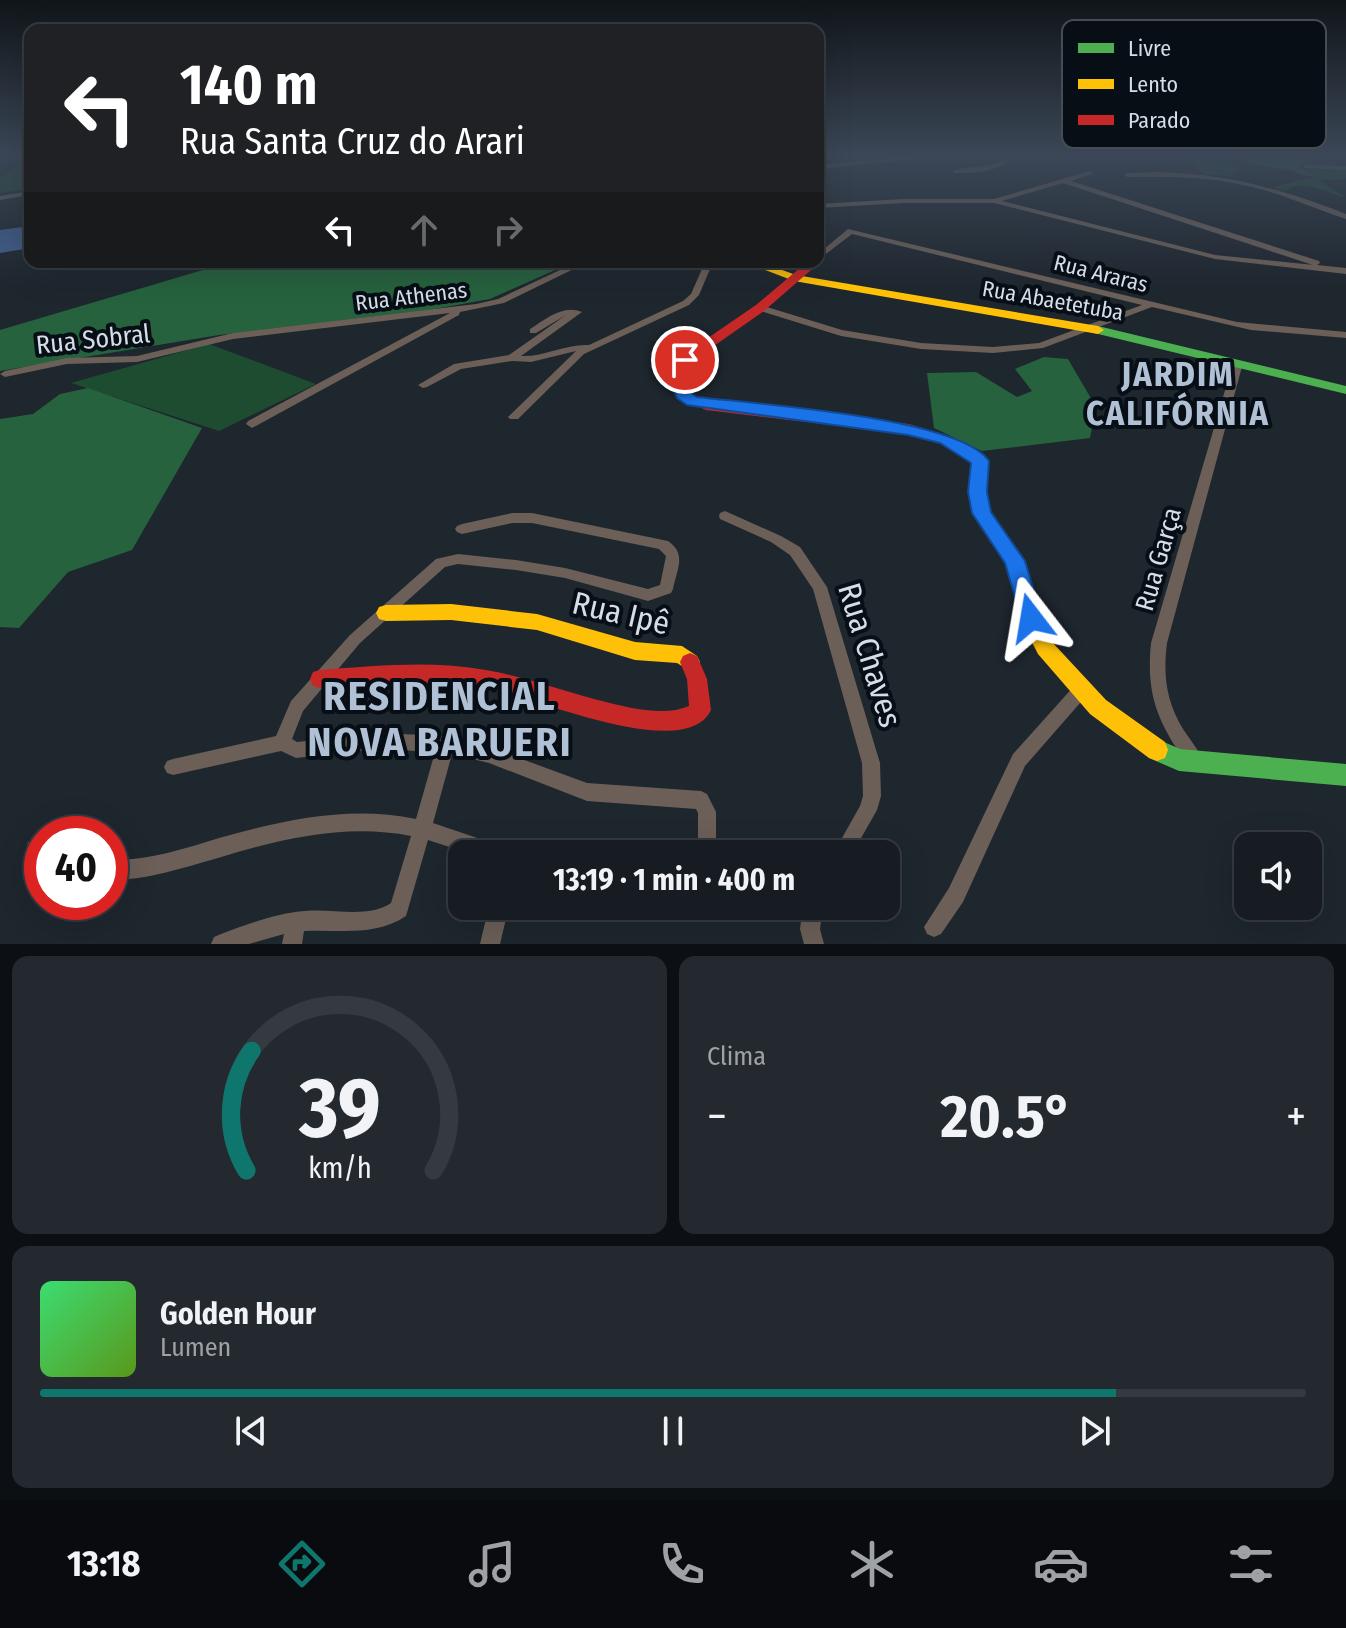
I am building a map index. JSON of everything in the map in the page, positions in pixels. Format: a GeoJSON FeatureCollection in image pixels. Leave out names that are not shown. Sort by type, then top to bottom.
{"type":"FeatureCollection","features":[{"type":"Feature","properties":{"kind":"street"},"geometry":{"type":"LineString","coordinates":[[994,201],[1000,199]]}},
{"type":"Feature","properties":{"kind":"street"},"geometry":{"type":"LineString","coordinates":[[1120,199],[1342,271]]}},
{"type":"Feature","properties":{"kind":"street"},"geometry":{"type":"LineString","coordinates":[[1302,199],[1346,217]]}},
{"type":"Feature","properties":{"kind":"street"},"geometry":{"type":"LineString","coordinates":[[824,206],[903,201],[994,201],[1215,257],[1342,271]]}},
{"type":"Feature","properties":{"kind":"street","name":"Rua Araras"},"geometry":{"type":"LineString","coordinates":[[824,253],[851,231],[1258,329],[1316,330],[1346,335]]}},
{"type":"Feature","properties":{"kind":"street","name":"Rua Athenas"},"geometry":{"type":"LineString","coordinates":[[233,336],[462,310],[501,301],[571,268]]}},
{"type":"Feature","properties":{"kind":"street"},"geometry":{"type":"LineString","coordinates":[[423,385],[458,366],[512,358],[534,361],[567,349],[589,346],[686,303],[695,295],[706,268]]}},
{"type":"Feature","properties":{"kind":"street","name":"Rua Abaetetuba"},"geometry":{"type":"LineString","coordinates":[[766,268],[794,278],[1086,328],[1346,390]]}},
{"type":"Feature","properties":{"kind":"street"},"geometry":{"type":"LineString","coordinates":[[806,268],[760,308],[685,360],[677,381],[683,395],[706,406],[909,429],[946,439],[974,455],[980,461],[981,468],[978,492],[981,513],[1015,561],[1036,634],[1081,690],[1143,745],[1160,755],[1195,762],[1346,775]]}},
{"type":"Feature","properties":{"kind":"street"},"geometry":{"type":"LineString","coordinates":[[760,308],[841,333],[935,347],[1021,350],[1040,346],[1152,304]]}},
{"type":"Feature","properties":{"kind":"street"},"geometry":{"type":"LineString","coordinates":[[252,424],[462,310]]}},
{"type":"Feature","properties":{"kind":"street"},"geometry":{"type":"LineString","coordinates":[[512,358],[577,312],[562,313],[533,331]]}},
{"type":"Feature","properties":{"kind":"street","name":"Rua Sobral"},"geometry":{"type":"LineString","coordinates":[[5,374],[67,361],[137,359],[233,336]]}},
{"type":"Feature","properties":{"kind":"street"},"geometry":{"type":"LineString","coordinates":[[514,417],[589,346]]}},
{"type":"Feature","properties":{"kind":"street","name":"Rua Garça"},"geometry":{"type":"LineString","coordinates":[[1195,762],[1162,709],[1155,670],[1159,643],[1238,363]]}},
{"type":"Feature","properties":{"kind":"street","name":"Rua Chaves"},"geometry":{"type":"LineString","coordinates":[[725,516],[795,551],[820,587],[871,763],[872,796],[868,810],[850,840]]}},
{"type":"Feature","properties":{"kind":"street"},"geometry":{"type":"LineString","coordinates":[[282,743],[297,706],[320,679],[355,639],[435,567],[458,559],[565,573],[648,595],[666,589],[673,556],[672,551],[663,545],[588,527],[532,518],[512,518],[462,529]]}},
{"type":"Feature","properties":{"kind":"street","name":"Rua Ipê"},"geometry":{"type":"LineString","coordinates":[[320,679],[439,674],[486,679],[617,717],[651,721],[694,716],[700,710],[695,671],[688,658],[682,655],[635,651],[537,622],[451,612],[386,613]]}},
{"type":"Feature","properties":{"kind":"street"},"geometry":{"type":"LineString","coordinates":[[934,927],[956,895],[1019,760],[1081,690]]}},
{"type":"Feature","properties":{"kind":"street"},"geometry":{"type":"LineString","coordinates":[[173,767],[282,743],[296,750],[378,741],[446,744],[489,755],[587,792],[701,800],[707,812],[707,840]]}},
{"type":"Feature","properties":{"kind":"street"},"geometry":{"type":"LineString","coordinates":[[221,944],[296,921],[330,918],[382,920],[399,909],[446,744]]}},
{"type":"Feature","properties":{"kind":"street"},"geometry":{"type":"LineString","coordinates":[[128,868],[159,864],[308,826],[385,823],[422,829],[455,840]]}},
{"type":"Feature","properties":{"kind":"street"},"geometry":{"type":"LineString","coordinates":[[490,944],[496,920]]}},
{"type":"Feature","properties":{"kind":"street"},"geometry":{"type":"LineString","coordinates":[[811,920],[814,944]]}},
{"type":"Feature","properties":{"kind":"street"},"geometry":{"type":"LineString","coordinates":[[292,944],[296,921]]}},
{"type":"Feature","properties":{"kind":"green space"},"geometry":{"type":"Polygon","coordinates":[[[210,268],[560,268],[490,299],[429,310],[219,335],[0,371],[0,330],[210,268]]]}},
{"type":"Feature","properties":{"kind":"green space"},"geometry":{"type":"Polygon","coordinates":[[[209,344],[316,384],[219,431],[71,383],[209,344]]]}},
{"type":"Feature","properties":{"kind":"green space"},"geometry":{"type":"Polygon","coordinates":[[[1044,357],[1068,359],[1096,407],[1090,438],[982,451],[934,428],[927,373],[976,372],[1017,397],[1032,391],[1015,369],[1044,357]]]}},
{"type":"Feature","properties":{"kind":"green space"},"geometry":{"type":"Polygon","coordinates":[[[88,388],[202,428],[132,550],[68,572],[19,628],[0,627],[0,419],[33,414],[60,394],[88,388]]]}},
{"type":"Feature","properties":{"kind":"water"},"geometry":{"type":"Polygon","coordinates":[[[24,227],[24,249],[0,253],[0,230],[24,227]]]}},
{"type":"Feature","properties":{"kind":"traffic: fast"},"geometry":{"type":"LineString","coordinates":[[1098,330],[1346,390]]}},
{"type":"Feature","properties":{"kind":"traffic: fast"},"geometry":{"type":"LineString","coordinates":[[1157,750],[1179,760],[1346,775]]}},
{"type":"Feature","properties":{"kind":"traffic: slow"},"geometry":{"type":"LineString","coordinates":[[766,268],[794,278],[1098,330]]}},
{"type":"Feature","properties":{"kind":"traffic: slow"},"geometry":{"type":"LineString","coordinates":[[953,443],[980,461],[978,498],[981,511],[1014,560],[1032,623],[1045,648],[1098,707],[1157,750]]}},
{"type":"Feature","properties":{"kind":"traffic: slow"},"geometry":{"type":"LineString","coordinates":[[386,613],[451,612],[537,622],[635,651],[682,655],[690,662]]}},
{"type":"Feature","properties":{"kind":"traffic: jam"},"geometry":{"type":"LineString","coordinates":[[807,268],[760,308],[685,360],[677,381],[683,395],[706,406],[909,429],[953,443]]}},
{"type":"Feature","properties":{"kind":"traffic: jam"},"geometry":{"type":"LineString","coordinates":[[320,679],[403,674],[466,676],[505,683],[616,714],[669,720],[686,718],[700,710],[697,679],[690,662]]}},
{"type":"Feature","properties":{"kind":"district","name":"JARDIM CALIFÓRNIA"},"geometry":{"type":"Point","coordinates":[1178,394]}},
{"type":"Feature","properties":{"kind":"district","name":"RESIDENCIAL NOVA BARUERI"},"geometry":{"type":"Point","coordinates":[440,719]}},
{"type":"Feature","properties":{"kind":"route"},"geometry":{"type":"LineString","coordinates":[[685,360],[678,372],[678,387],[693,402],[909,429],[946,439],[974,455],[980,461],[981,468],[978,503],[981,513],[1015,561],[1031,618]]}}]}
